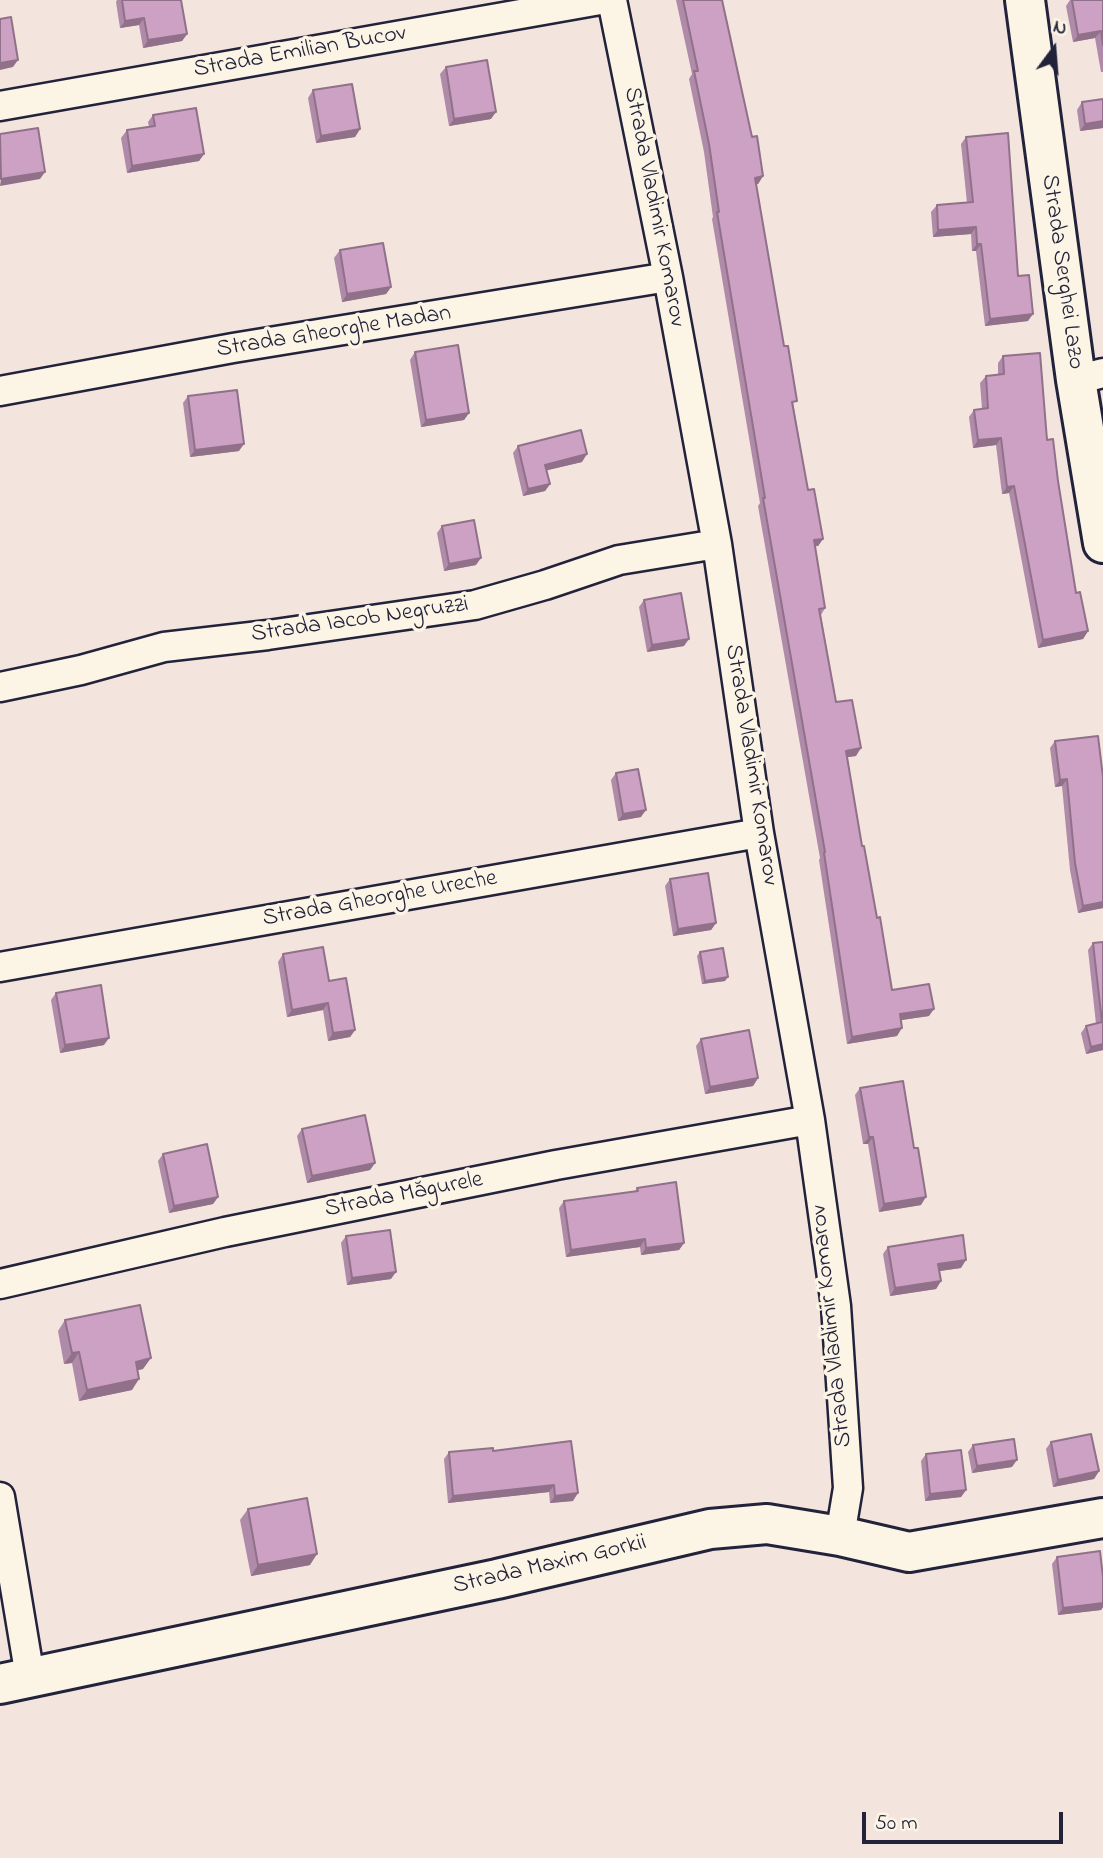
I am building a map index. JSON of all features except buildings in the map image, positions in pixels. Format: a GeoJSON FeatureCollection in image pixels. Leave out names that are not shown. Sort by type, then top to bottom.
{"type":"FeatureCollection","features":[{"type":"Feature","properties":{"kind":"street","name":"Strada Emilian Bucov"},"geometry":{"type":"LineString","coordinates":[[0,106],[600,0]]}},
{"type":"Feature","properties":{"kind":"street","name":"Strada Vladimir Komarov"},"geometry":{"type":"LineString","coordinates":[[612,0],[718,544],[759,833],[810,1120],[836,1306],[848,1488],[840,1535]]}},
{"type":"Feature","properties":{"kind":"street","name":"Strada Serghei Lazo"},"geometry":{"type":"LineString","coordinates":[[1025,0],[1089,376],[1103,542]]}},
{"type":"Feature","properties":{"kind":"street","name":"Strada Gheorghe Madan"},"geometry":{"type":"LineString","coordinates":[[0,391],[233,348],[668,277]]}},
{"type":"Feature","properties":{"kind":"street","name":"Strada Iacob Negruzzi"},"geometry":{"type":"LineString","coordinates":[[0,687],[81,670],[164,647],[475,605],[619,560],[718,544]]}},
{"type":"Feature","properties":{"kind":"street","name":"Strada Gheorghe Ureche"},"geometry":{"type":"LineString","coordinates":[[0,967],[759,833]]}},
{"type":"Feature","properties":{"kind":"street","name":"Strada Măgurele"},"geometry":{"type":"LineString","coordinates":[[0,1284],[225,1232],[556,1165],[810,1120]]}},
{"type":"Feature","properties":{"kind":"street"},"geometry":{"type":"LineString","coordinates":[[0,1497],[15,1680]]}},
{"type":"Feature","properties":{"kind":"street","name":"Strada Maxim Gorkii"},"geometry":{"type":"LineString","coordinates":[[15,1680],[497,1579],[710,1529],[767,1524],[840,1535],[909,1552],[1103,1518]]}}]}
